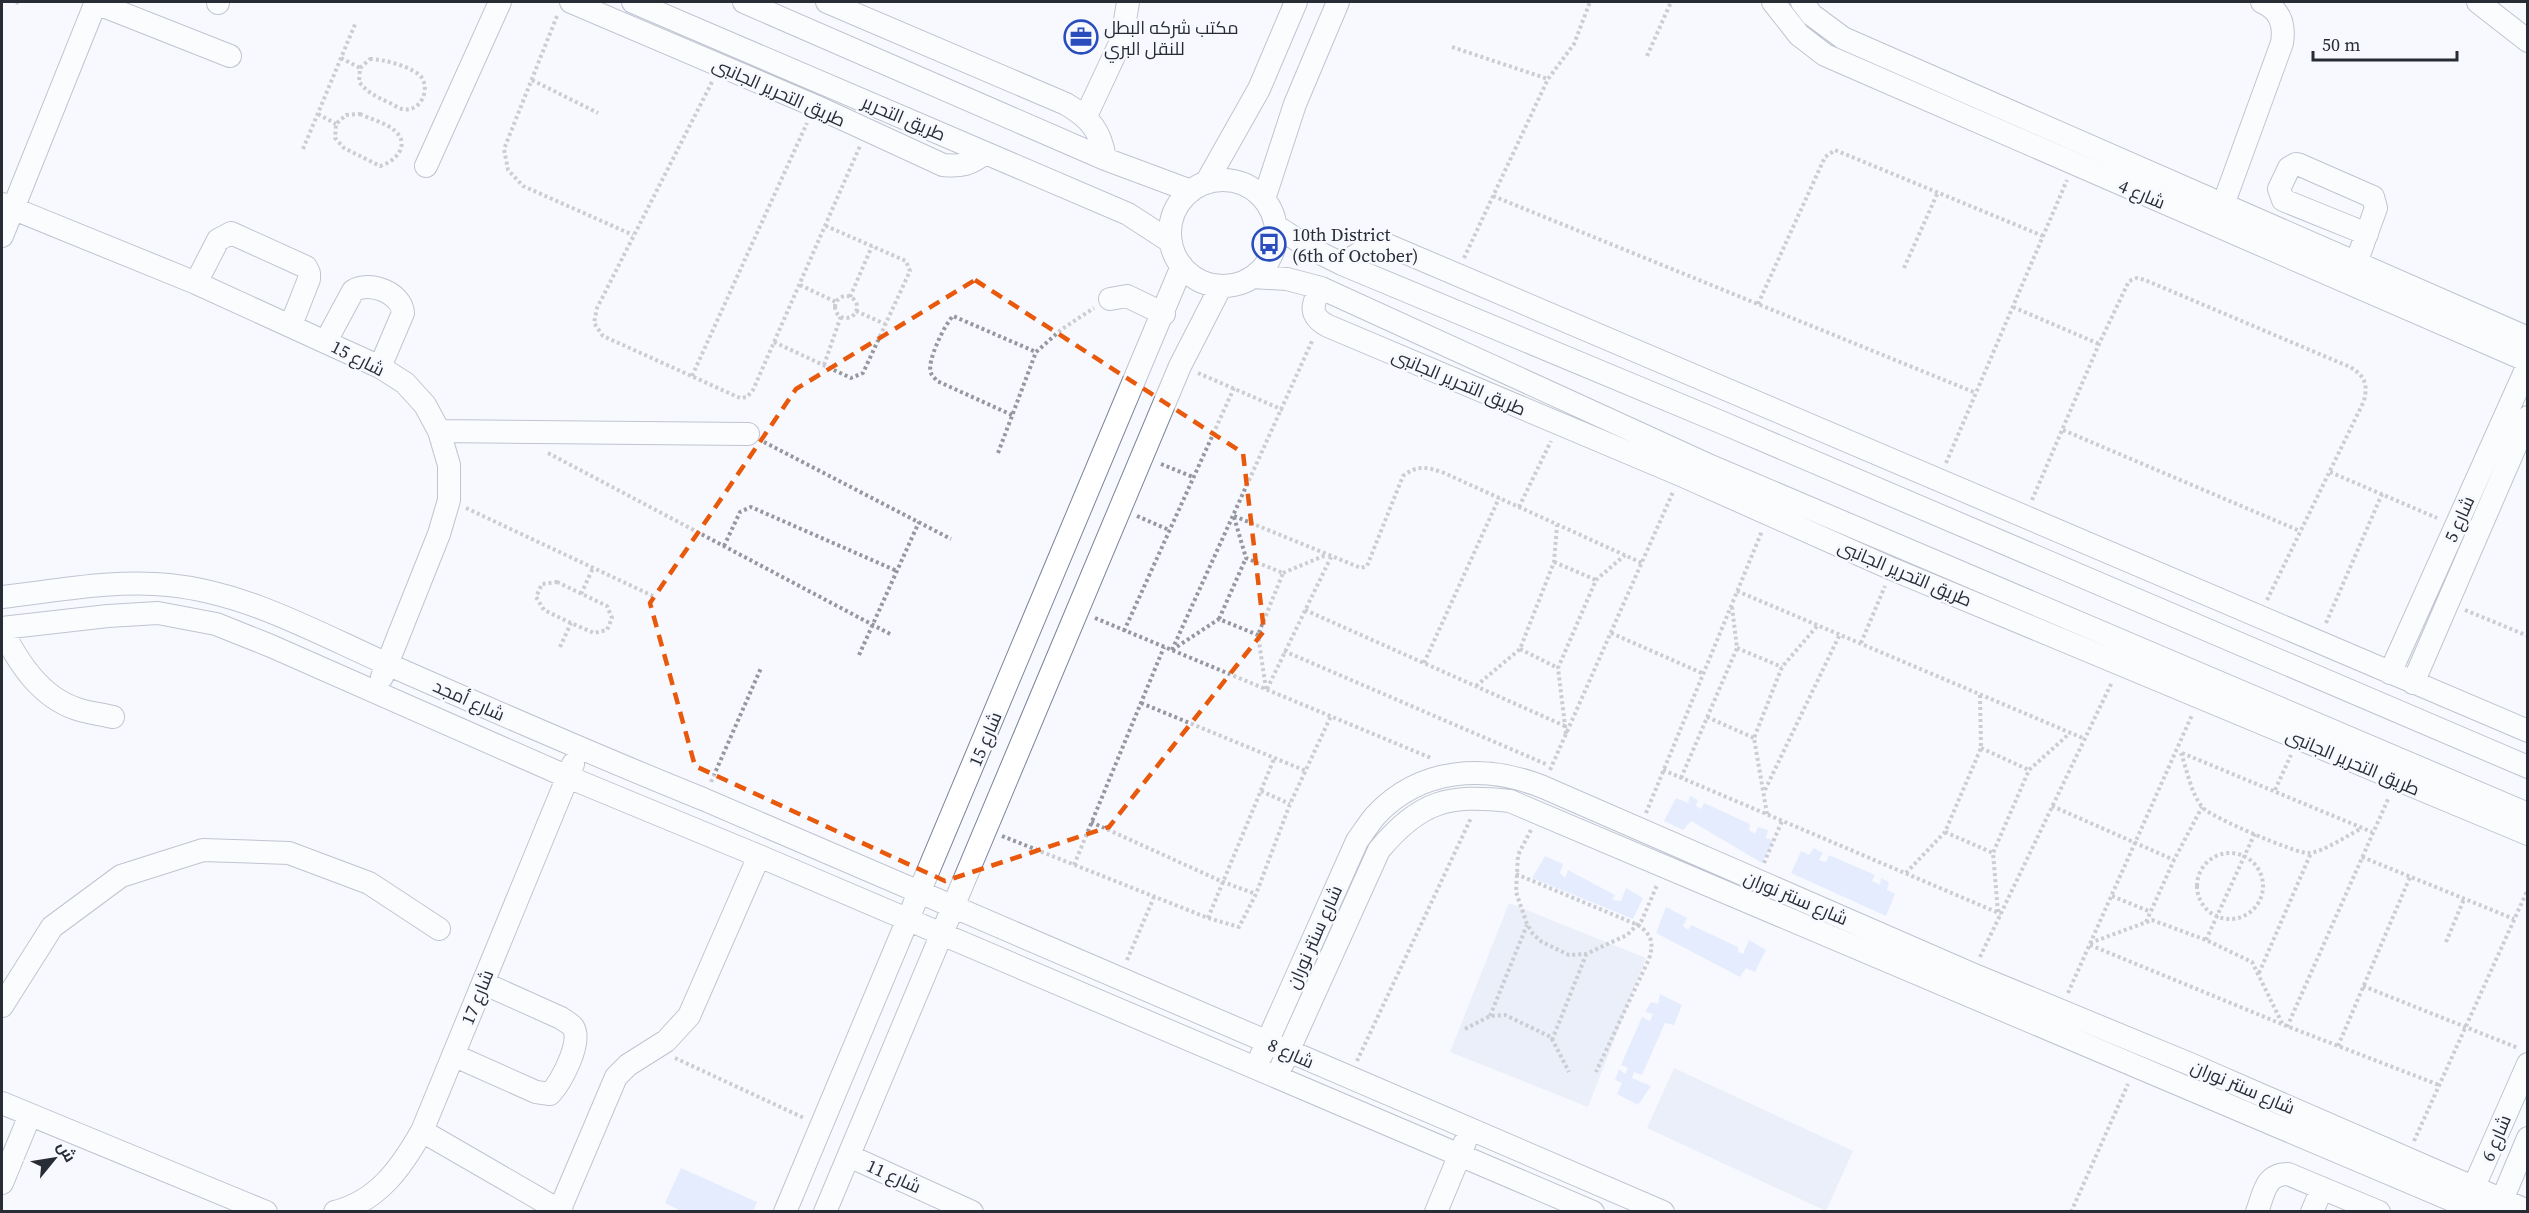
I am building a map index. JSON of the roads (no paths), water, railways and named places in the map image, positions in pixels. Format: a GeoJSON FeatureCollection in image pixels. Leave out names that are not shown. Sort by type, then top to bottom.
{"type":"FeatureCollection","features":[{"type":"Feature","properties":{"kind":"street"},"geometry":{"type":"LineString","coordinates":[[2,236],[7,206],[96,2],[230,56]]}},
{"type":"Feature","properties":{"kind":"street"},"geometry":{"type":"LineString","coordinates":[[426,166],[500,2]]}},
{"type":"Feature","properties":{"kind":"street","name":"طريق التحرير"},"geometry":{"type":"LineString","coordinates":[[633,2],[1128,214],[1172,242]]}},
{"type":"Feature","properties":{"kind":"street"},"geometry":{"type":"LineString","coordinates":[[744,2],[1105,159],[1199,187],[1216,180],[1247,185],[1264,199],[1276,225],[1274,249],[1262,270],[1252,277],[1238,284],[1221,286],[1199,280],[1182,266],[1172,242],[1174,214],[1199,187],[1259,89],[1296,2]]}},
{"type":"Feature","properties":{"kind":"street"},"geometry":{"type":"LineString","coordinates":[[814,32],[827,2],[1066,104],[1086,116],[1096,128],[1103,143],[1105,159]]}},
{"type":"Feature","properties":{"kind":"street"},"geometry":{"type":"LineString","coordinates":[[1086,116],[1122,39],[1126,2],[1118,2]]}},
{"type":"Feature","properties":{"kind":"street"},"geometry":{"type":"LineString","coordinates":[[1264,199],[1295,104],[1338,2]]}},
{"type":"Feature","properties":{"kind":"street","name":"شارع 4"},"geometry":{"type":"LineString","coordinates":[[1773,2],[1799,35],[1825,55],[2528,363]]}},
{"type":"Feature","properties":{"kind":"street","name":"شارع 4"},"geometry":{"type":"LineString","coordinates":[[1802,2],[1812,15],[1843,38],[2528,338]]}},
{"type":"Feature","properties":{"kind":"street"},"geometry":{"type":"LineString","coordinates":[[2223,205],[2282,43],[2284,29],[2280,16],[2271,6],[2262,2]]}},
{"type":"Feature","properties":{"kind":"street"},"geometry":{"type":"LineString","coordinates":[[2478,2],[2528,41]]}},
{"type":"Feature","properties":{"kind":"street","name":"طريق التحرير الجانبى"},"geometry":{"type":"LineString","coordinates":[[565,6],[721,66],[943,165],[959,167],[973,162],[985,153]]}},
{"type":"Feature","properties":{"kind":"street","name":"شارع 15"},"geometry":{"type":"LineString","coordinates":[[7,206],[196,283],[326,341],[380,367],[412,391],[425,405],[439,431],[449,465],[449,500],[439,534],[376,692]]}},
{"type":"Feature","properties":{"kind":"street"},"geometry":{"type":"LineString","coordinates":[[1276,225],[1308,247],[1342,264],[2528,766]]}},
{"type":"Feature","properties":{"kind":"street"},"geometry":{"type":"LineString","coordinates":[[196,283],[218,240],[231,233],[306,267],[309,279],[291,325]]}},
{"type":"Feature","properties":{"kind":"street"},"geometry":{"type":"LineString","coordinates":[[2356,263],[2367,234]]}},
{"type":"Feature","properties":{"kind":"street"},"geometry":{"type":"LineString","coordinates":[[1342,264],[1371,246],[1385,244],[2528,731]]}},
{"type":"Feature","properties":{"kind":"street","name":"شارع 15"},"geometry":{"type":"LineString","coordinates":[[785,1212],[1164,314],[1182,266]]}},
{"type":"Feature","properties":{"kind":"street"},"geometry":{"type":"LineString","coordinates":[[1252,277],[1287,279],[1321,288],[1725,483],[2528,814]]}},
{"type":"Feature","properties":{"kind":"street"},"geometry":{"type":"LineString","coordinates":[[326,341],[353,291],[360,286],[369,285],[398,299],[403,305],[403,313],[380,367]]}},
{"type":"Feature","properties":{"kind":"street","name":"شارع 15"},"geometry":{"type":"LineString","coordinates":[[825,1212],[1180,366],[1221,286]]}},
{"type":"Feature","properties":{"kind":"street","name":"طريق التحرير الجانبى"},"geometry":{"type":"LineString","coordinates":[[1321,288],[1313,302],[1314,313],[1320,322],[1681,475],[1725,483],[1769,514],[1892,569],[2528,834]]}},
{"type":"Feature","properties":{"kind":"street"},"geometry":{"type":"LineString","coordinates":[[1110,298],[1127,296],[1164,314]]}},
{"type":"Feature","properties":{"kind":"street","name":"شارع 5"},"geometry":{"type":"LineString","coordinates":[[2390,672],[2528,363]]}},
{"type":"Feature","properties":{"kind":"street","name":"شارع 5"},"geometry":{"type":"LineString","coordinates":[[2414,683],[2528,417]]}},
{"type":"Feature","properties":{"kind":"street"},"geometry":{"type":"LineString","coordinates":[[439,431],[748,434]]}},
{"type":"Feature","properties":{"kind":"street"},"geometry":{"type":"LineString","coordinates":[[1879,490],[1892,460]]}},
{"type":"Feature","properties":{"kind":"street","name":"شارع أمجد"},"geometry":{"type":"LineString","coordinates":[[2,597],[108,586],[168,585],[226,595],[282,616],[580,749],[920,892]]}},
{"type":"Feature","properties":{"kind":"street","name":"شارع أمجد"},"geometry":{"type":"LineString","coordinates":[[2,629],[108,615],[158,613],[216,624],[568,777],[908,920]]}},
{"type":"Feature","properties":{"kind":"street"},"geometry":{"type":"LineString","coordinates":[[2,629],[17,659],[42,689],[75,709],[113,717]]}},
{"type":"Feature","properties":{"kind":"street","name":"شارع 17"},"geometry":{"type":"LineString","coordinates":[[335,1212],[348,1208],[379,1191],[405,1162],[422,1131],[580,749]]}},
{"type":"Feature","properties":{"kind":"street","name":"شارع سنتر نوران"},"geometry":{"type":"LineString","coordinates":[[1266,1072],[1357,841],[1377,815],[1403,793],[1433,779],[1466,772],[1547,777],[1639,830],[2406,1158],[2471,1204]]}},
{"type":"Feature","properties":{"kind":"street","name":"شارع سنتر نوران"},"geometry":{"type":"LineString","coordinates":[[1277,1046],[1379,849],[1398,827],[1422,810],[1449,800],[1480,798],[1510,801],[2136,1066],[2435,1204],[2471,1204]]}},
{"type":"Feature","properties":{"kind":"street"},"geometry":{"type":"LineString","coordinates":[[2,1006],[52,927],[121,876],[203,850],[289,853],[369,883],[439,929]]}},
{"type":"Feature","properties":{"kind":"street"},"geometry":{"type":"LineString","coordinates":[[422,1131],[561,1210],[616,1077],[628,1065],[654,1049],[676,1031],[689,1016],[759,856]]}},
{"type":"Feature","properties":{"kind":"street","name":"شارع 8"},"geometry":{"type":"LineString","coordinates":[[920,892],[1663,1212]]}},
{"type":"Feature","properties":{"kind":"street","name":"شارع 8"},"geometry":{"type":"LineString","coordinates":[[908,920],[1593,1212]]}},
{"type":"Feature","properties":{"kind":"street"},"geometry":{"type":"LineString","coordinates":[[453,1055],[536,1092],[550,1094],[560,1083],[577,1040],[573,1026],[561,1018],[483,983]]}},
{"type":"Feature","properties":{"kind":"street","name":"شارع 6"},"geometry":{"type":"LineString","coordinates":[[2471,1204],[2528,1064]]}},
{"type":"Feature","properties":{"kind":"street"},"geometry":{"type":"LineString","coordinates":[[2,1103],[266,1212]]}},
{"type":"Feature","properties":{"kind":"street"},"geometry":{"type":"LineString","coordinates":[[2,1183],[30,1115]]}},
{"type":"Feature","properties":{"kind":"street"},"geometry":{"type":"LineString","coordinates":[[1436,1212],[1470,1130]]}},
{"type":"Feature","properties":{"kind":"street","name":"شارع 6"},"geometry":{"type":"LineString","coordinates":[[2500,1206],[2528,1138]]}},
{"type":"Feature","properties":{"kind":"street","name":"شارع 11"},"geometry":{"type":"LineString","coordinates":[[849,1156],[972,1212]]}},
{"type":"Feature","properties":{"kind":"street"},"geometry":{"type":"LineString","coordinates":[[2256,1212],[2270,1179],[2277,1174],[2288,1174],[2369,1210]]}},
{"type":"Feature","properties":{"kind":"street"},"geometry":{"type":"LineString","coordinates":[[2312,1212],[2322,1188]]}},
{"type":"Feature","properties":{"kind":"street"},"geometry":{"type":"LineString","coordinates":[[2471,1204],[2528,1211]]}},
{"type":"Feature","properties":{"kind":"place","name":"مكتب شركه البطل للنقل البري"},"geometry":{"type":"Point","coordinates":[1081,37]}},
{"type":"Feature","properties":{"kind":"place","name":"10th District (6th of October)"},"geometry":{"type":"Point","coordinates":[1269,244]}}]}
